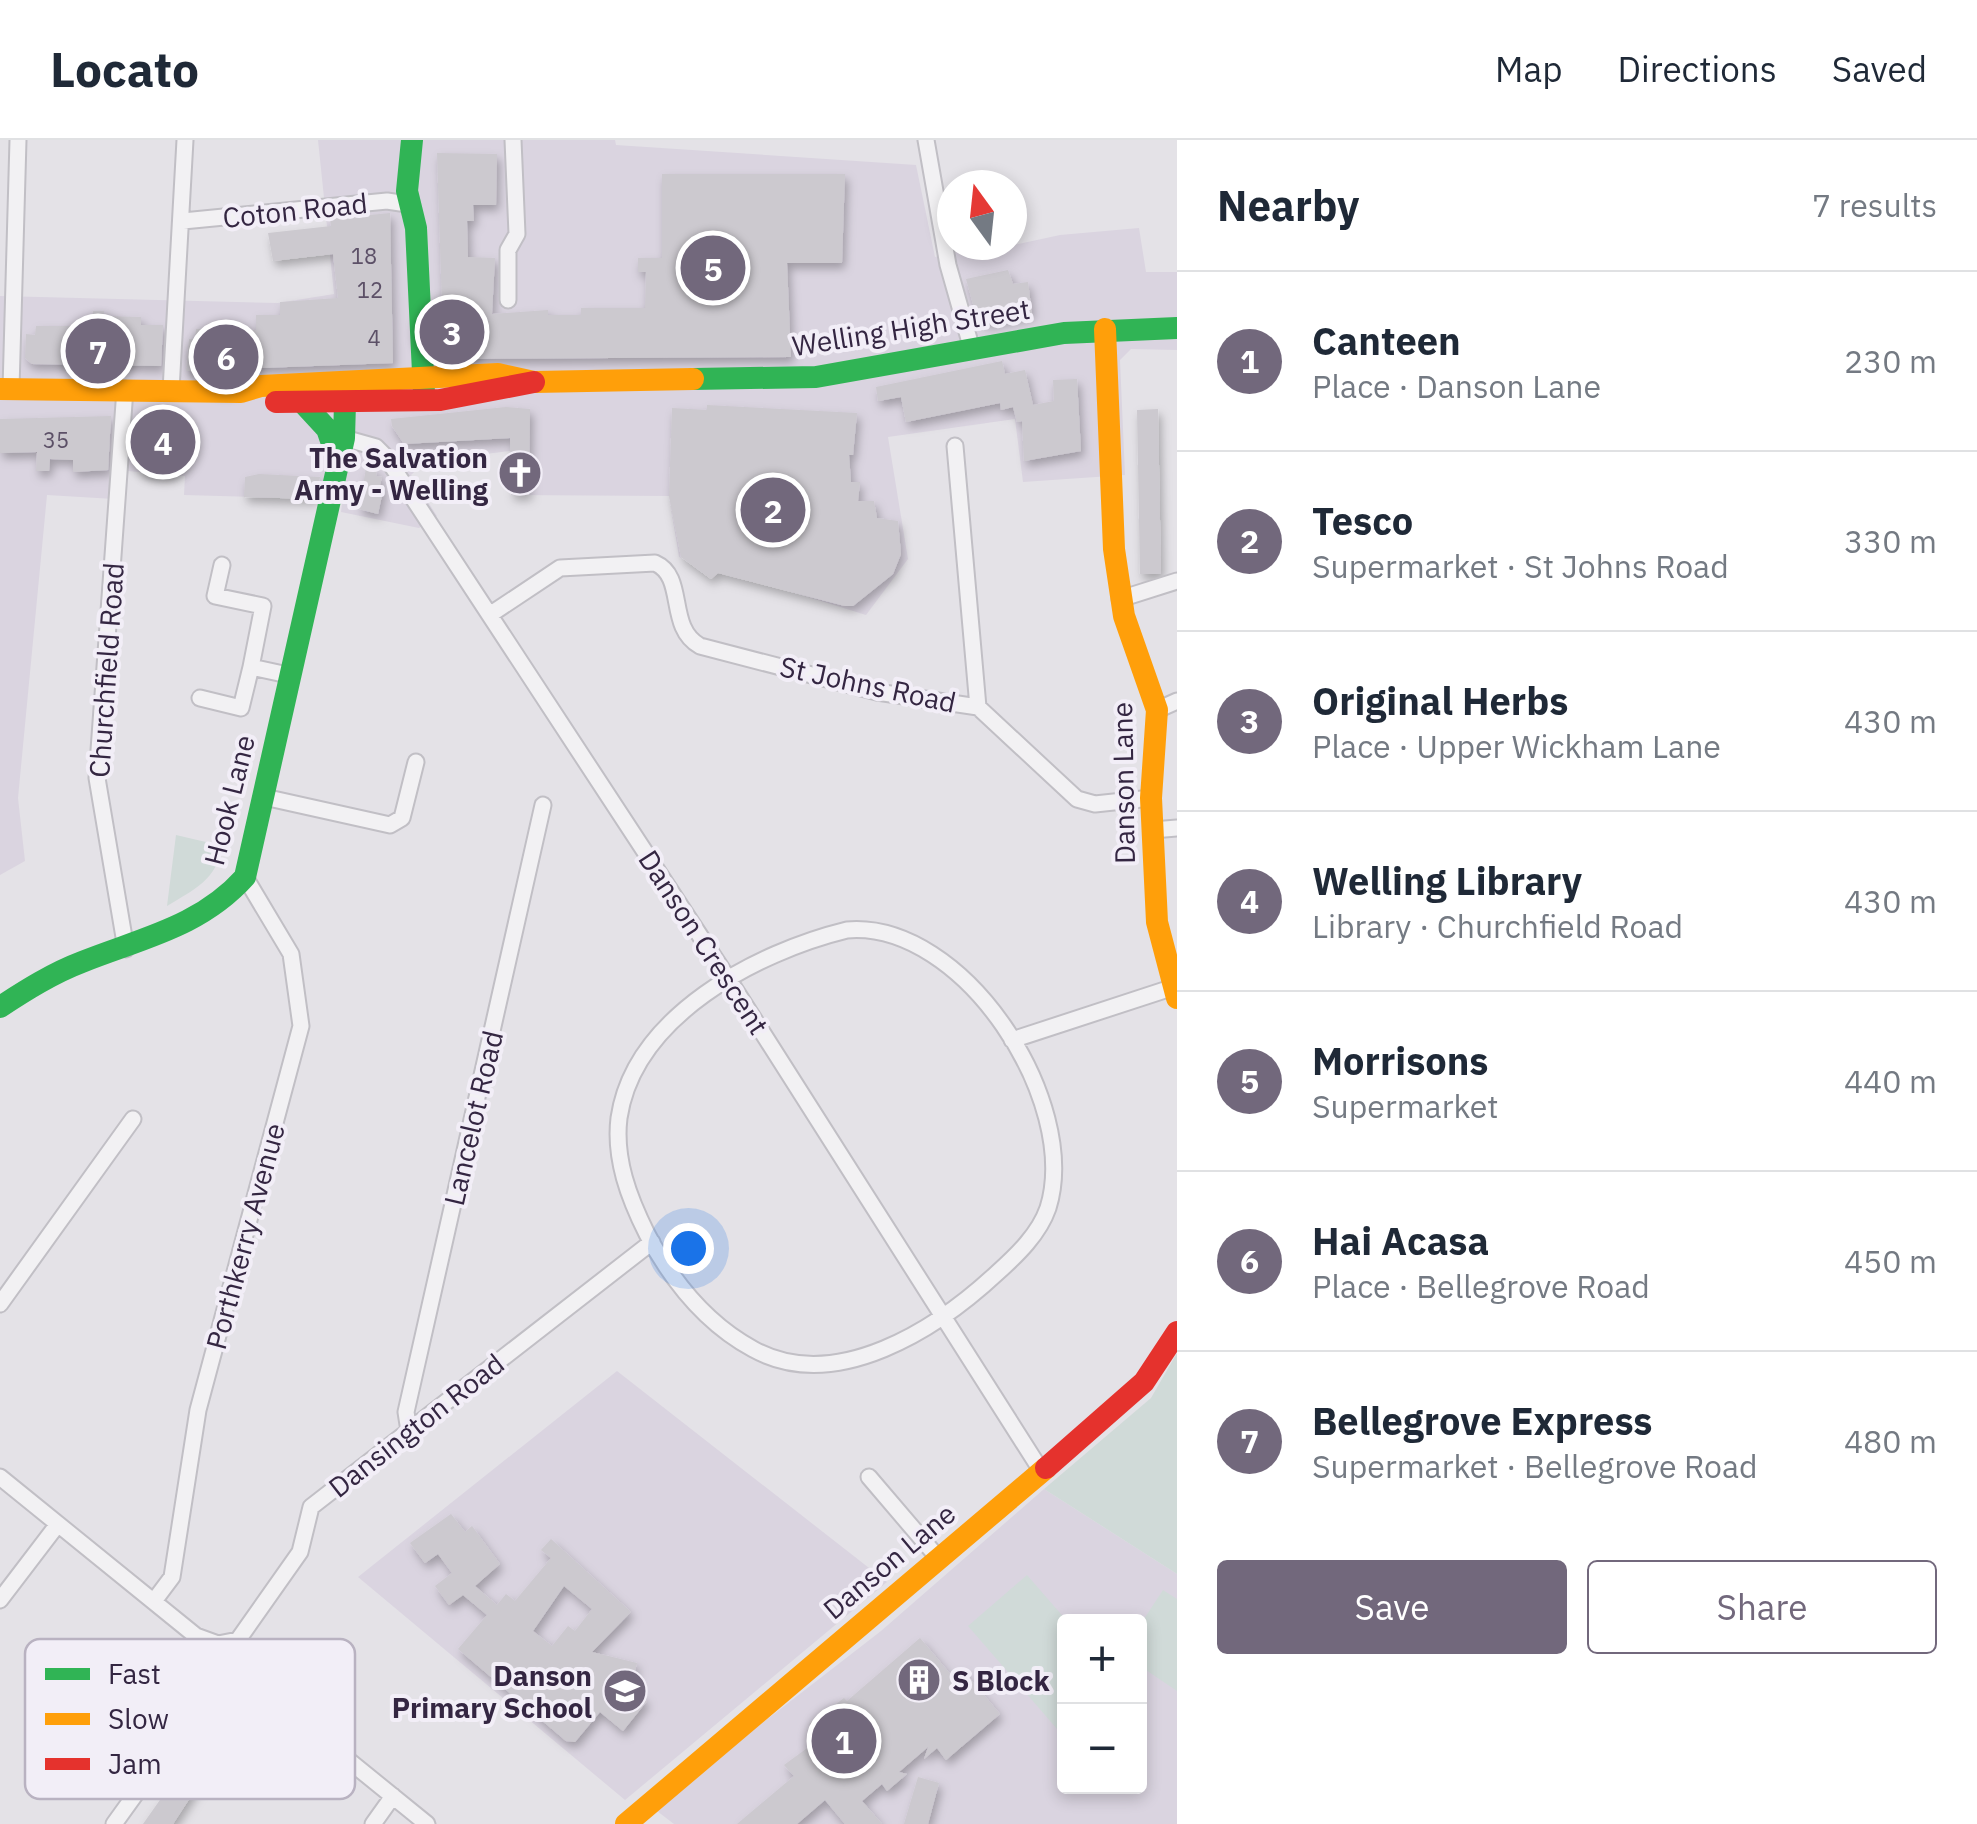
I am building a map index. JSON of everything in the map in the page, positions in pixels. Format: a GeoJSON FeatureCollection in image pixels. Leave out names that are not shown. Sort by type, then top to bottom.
{"type":"FeatureCollection","features":[{"type":"Feature","properties":{"kind":"street"},"geometry":{"type":"LineString","coordinates":[[6,389],[8,172],[18,140]]}},
{"type":"Feature","properties":{"kind":"street"},"geometry":{"type":"LineString","coordinates":[[171,390],[185,140]]}},
{"type":"Feature","properties":{"kind":"street"},"geometry":{"type":"LineString","coordinates":[[508,300],[508,250],[517,234],[513,140]]}},
{"type":"Feature","properties":{"kind":"street"},"geometry":{"type":"LineString","coordinates":[[926,140],[948,266],[971,346]]}},
{"type":"Feature","properties":{"kind":"street"},"geometry":{"type":"LineString","coordinates":[[412,145],[406,170],[407,204],[416,228]]}},
{"type":"Feature","properties":{"kind":"street"},"geometry":{"type":"LineString","coordinates":[[412,145],[422,168],[422,205],[416,228],[424,388]]}},
{"type":"Feature","properties":{"kind":"street","name":"Coton Road"},"geometry":{"type":"LineString","coordinates":[[183,221],[387,201],[407,204]]}},
{"type":"Feature","properties":{"kind":"street","name":"Welling High Street"},"geometry":{"type":"LineString","coordinates":[[345,403],[498,374],[534,382],[816,377],[971,346],[1105,329],[1177,328]]}},
{"type":"Feature","properties":{"kind":"street","name":"Danson Lane"},"geometry":{"type":"LineString","coordinates":[[1105,329],[1120,599],[1167,706],[1151,798],[1158,922],[1175,992]]}},
{"type":"Feature","properties":{"kind":"street","name":"Welling High Street"},"geometry":{"type":"LineString","coordinates":[[6,389],[241,392],[261,386],[305,394],[424,388]]}},
{"type":"Feature","properties":{"kind":"street","name":"Churchfield Road"},"geometry":{"type":"LineString","coordinates":[[125,389],[97,778],[126,949]]}},
{"type":"Feature","properties":{"kind":"street"},"geometry":{"type":"LineString","coordinates":[[305,394],[345,403]]}},
{"type":"Feature","properties":{"kind":"street"},"geometry":{"type":"LineString","coordinates":[[305,394],[327,429],[339,465]]}},
{"type":"Feature","properties":{"kind":"street","name":"Hook Lane"},"geometry":{"type":"LineString","coordinates":[[0,1007],[81,962],[172,933],[207,913],[246,877],[288,675],[339,465],[345,403]]}},
{"type":"Feature","properties":{"kind":"street","name":"Danson Crescent"},"geometry":{"type":"LineString","coordinates":[[344,438],[376,447],[386,457],[729,980],[1042,1472]]}},
{"type":"Feature","properties":{"kind":"street"},"geometry":{"type":"LineString","coordinates":[[955,446],[978,706]]}},
{"type":"Feature","properties":{"kind":"street","name":"St Johns Road"},"geometry":{"type":"LineString","coordinates":[[491,614],[560,568],[656,563],[670,576],[678,622],[700,646],[877,692],[978,706],[1077,800],[1096,804],[1151,798]]}},
{"type":"Feature","properties":{"kind":"street"},"geometry":{"type":"LineString","coordinates":[[200,698],[241,708],[263,606],[215,596],[222,565]]}},
{"type":"Feature","properties":{"kind":"street"},"geometry":{"type":"LineString","coordinates":[[1120,599],[1177,581]]}},
{"type":"Feature","properties":{"kind":"street"},"geometry":{"type":"LineString","coordinates":[[251,666],[288,675]]}},
{"type":"Feature","properties":{"kind":"street"},"geometry":{"type":"LineString","coordinates":[[264,797],[390,825],[402,818],[416,762]]}},
{"type":"Feature","properties":{"kind":"street","name":"Lancelot Road"},"geometry":{"type":"LineString","coordinates":[[409,1432],[406,1412],[543,804]]}},
{"type":"Feature","properties":{"kind":"street"},"geometry":{"type":"LineString","coordinates":[[1152,830],[1177,828]]}},
{"type":"Feature","properties":{"kind":"street","name":"Porthkerry Avenue"},"geometry":{"type":"LineString","coordinates":[[154,1601],[172,1577],[198,1410],[301,1026],[291,954],[246,877]]}},
{"type":"Feature","properties":{"kind":"street"},"geometry":{"type":"LineString","coordinates":[[880,930],[908,941],[954,971],[993,1012],[1032,1076],[1048,1124],[1054,1166],[1047,1211],[1016,1256],[944,1316],[882,1350],[848,1360],[809,1364],[756,1351],[707,1316],[687,1296],[652,1242],[626,1187],[618,1139],[620,1115],[637,1070],[652,1045],[729,980],[822,936],[880,930]]}},
{"type":"Feature","properties":{"kind":"street"},"geometry":{"type":"LineString","coordinates":[[1012,1040],[1175,992]]}},
{"type":"Feature","properties":{"kind":"street"},"geometry":{"type":"LineString","coordinates":[[0,1304],[133,1119]]}},
{"type":"Feature","properties":{"kind":"street","name":"Dansington Road"},"geometry":{"type":"LineString","coordinates":[[235,1639],[246,1632],[300,1552],[311,1507],[652,1242]]}},
{"type":"Feature","properties":{"kind":"street","name":"Danson Lane"},"geometry":{"type":"LineString","coordinates":[[626,1824],[1146,1382],[1163,1361],[1177,1332]]}},
{"type":"Feature","properties":{"kind":"street"},"geometry":{"type":"LineString","coordinates":[[0,1476],[154,1601]]}},
{"type":"Feature","properties":{"kind":"street"},"geometry":{"type":"LineString","coordinates":[[869,1477],[938,1558]]}},
{"type":"Feature","properties":{"kind":"street"},"geometry":{"type":"LineString","coordinates":[[0,1600],[58,1524]]}},
{"type":"Feature","properties":{"kind":"street","name":"Dansington Road"},"geometry":{"type":"LineString","coordinates":[[154,1601],[196,1636],[208,1639]]}},
{"type":"Feature","properties":{"kind":"street"},"geometry":{"type":"LineString","coordinates":[[355,1765],[427,1824]]}},
{"type":"Feature","properties":{"kind":"street"},"geometry":{"type":"LineString","coordinates":[[373,1824],[393,1796]]}},
{"type":"Feature","properties":{"kind":"street"},"geometry":{"type":"LineString","coordinates":[[114,1824],[132,1799]]}},
{"type":"Feature","properties":{"kind":"shaded area"},"geometry":{"type":"Polygon","coordinates":[[[318,140],[615,140],[616,145],[916,165],[937,260],[1027,260],[1027,242],[1139,228],[1146,272],[1177,272],[1177,350],[1131,349],[1120,360],[1125,475],[1023,482],[1015,419],[888,437],[908,559],[866,615],[679,557],[669,496],[511,495],[511,451],[426,461],[411,475],[437,516],[419,528],[341,512],[342,504],[325,499],[184,495],[185,476],[116,470],[114,499],[47,495],[18,798],[25,861],[0,875],[0,296],[278,303],[334,294],[318,140]]]}},
{"type":"Feature","properties":{"kind":"shaded area"},"geometry":{"type":"Polygon","coordinates":[[[176,835],[223,846],[210,875],[167,906],[176,835]]]}},
{"type":"Feature","properties":{"kind":"shaded area"},"geometry":{"type":"Polygon","coordinates":[[[1177,1353],[1177,1574],[1044,1489],[1151,1398],[1177,1353]]]}},
{"type":"Feature","properties":{"kind":"shaded area","name":"Danson Primary School"},"geometry":{"type":"Polygon","coordinates":[[[617,1371],[887,1582],[625,1800],[358,1577],[617,1371]]]}},
{"type":"Feature","properties":{"kind":"shaded area"},"geometry":{"type":"Polygon","coordinates":[[[1044,1489],[1177,1574],[1177,1824],[674,1824],[657,1811],[881,1631],[1044,1489]]]}},
{"type":"Feature","properties":{"kind":"shaded area"},"geometry":{"type":"Polygon","coordinates":[[[1027,1575],[1061,1614],[1057,1614],[1057,1729],[968,1626],[1027,1575]]]}},
{"type":"Feature","properties":{"kind":"shaded area"},"geometry":{"type":"Polygon","coordinates":[[[1163,1590],[1177,1599],[1177,1691],[1147,1671],[1147,1614],[1163,1590]]]}},
{"type":"Feature","properties":{"kind":"building"},"geometry":{"type":"Polygon","coordinates":[[[437,153],[497,154],[496,205],[473,205],[474,221],[467,221],[468,257],[495,258],[492,314],[548,310],[548,315],[581,315],[581,308],[645,308],[646,272],[638,272],[638,258],[662,258],[662,174],[845,174],[842,263],[787,263],[791,357],[451,359],[446,353],[442,304],[437,153]]]}},
{"type":"Feature","properties":{"kind":"building"},"geometry":{"type":"Polygon","coordinates":[[[390,213],[393,363],[186,371],[189,339],[195,339],[196,329],[256,330],[256,315],[280,315],[280,302],[338,298],[333,254],[273,261],[268,233],[331,226],[330,219],[390,213]]]}},
{"type":"Feature","properties":{"kind":"building"},"geometry":{"type":"Polygon","coordinates":[[[1008,270],[1013,284],[1028,282],[1032,314],[988,323],[977,318],[966,279],[1008,270]]]}},
{"type":"Feature","properties":{"kind":"building"},"geometry":{"type":"Polygon","coordinates":[[[93,311],[104,311],[104,316],[141,317],[141,325],[163,325],[161,366],[32,364],[25,358],[26,334],[35,335],[36,326],[83,326],[83,322],[92,322],[93,311]]]}},
{"type":"Feature","properties":{"kind":"building"},"geometry":{"type":"Polygon","coordinates":[[[1002,361],[1005,374],[1025,370],[1033,405],[1054,401],[1053,380],[1077,379],[1081,451],[1024,461],[1022,421],[1017,422],[1013,407],[1001,410],[1000,403],[906,422],[901,397],[878,401],[876,387],[1002,361]]]}},
{"type":"Feature","properties":{"kind":"building"},"geometry":{"type":"Polygon","coordinates":[[[707,405],[857,413],[853,455],[849,455],[851,482],[860,482],[858,501],[874,501],[877,518],[898,521],[901,554],[893,574],[853,606],[845,606],[718,573],[711,579],[681,557],[669,496],[672,408],[707,410],[707,405]]]}},
{"type":"Feature","properties":{"kind":"building"},"geometry":{"type":"Polygon","coordinates":[[[506,407],[530,409],[529,495],[511,495],[510,438],[404,444],[391,419],[506,407]]]}},
{"type":"Feature","properties":{"kind":"building"},"geometry":{"type":"Polygon","coordinates":[[[1158,409],[1161,574],[1140,574],[1137,410],[1158,409]]]}},
{"type":"Feature","properties":{"kind":"building"},"geometry":{"type":"Polygon","coordinates":[[[145,414],[185,417],[182,467],[175,466],[174,474],[141,472],[145,414]]]}},
{"type":"Feature","properties":{"kind":"building"},"geometry":{"type":"Polygon","coordinates":[[[111,416],[108,470],[73,472],[73,460],[50,459],[49,471],[36,471],[37,452],[0,453],[0,419],[111,416]]]}},
{"type":"Feature","properties":{"kind":"building"},"geometry":{"type":"Polygon","coordinates":[[[366,468],[377,470],[376,476],[382,477],[378,514],[359,509],[366,468]]]}},
{"type":"Feature","properties":{"kind":"building"},"geometry":{"type":"Polygon","coordinates":[[[245,477],[320,477],[315,499],[244,497],[245,477]]]}},
{"type":"Feature","properties":{"kind":"building"},"geometry":{"type":"Polygon","coordinates":[[[451,1514],[465,1532],[472,1526],[500,1564],[475,1586],[497,1605],[506,1594],[515,1601],[551,1558],[541,1550],[551,1539],[631,1612],[592,1652],[637,1663],[631,1688],[647,1701],[623,1731],[600,1712],[575,1742],[566,1741],[458,1649],[487,1615],[463,1595],[449,1605],[435,1586],[452,1573],[438,1554],[425,1563],[410,1543],[451,1514]],[[564,1586],[533,1631],[552,1646],[568,1626],[575,1631],[592,1609],[564,1586]]]}},
{"type":"Feature","properties":{"kind":"building"},"geometry":{"type":"Polygon","coordinates":[[[920,1638],[952,1676],[961,1668],[1000,1714],[946,1760],[937,1748],[924,1759],[928,1747],[899,1772],[907,1774],[887,1791],[882,1784],[862,1801],[882,1824],[845,1824],[825,1800],[797,1824],[737,1824],[794,1776],[784,1765],[821,1738],[809,1724],[844,1698],[847,1701],[920,1638]]]}},
{"type":"Feature","properties":{"kind":"building"},"geometry":{"type":"Polygon","coordinates":[[[918,1777],[939,1783],[928,1824],[904,1824],[918,1777]]]}},
{"type":"Feature","properties":{"kind":"building"},"geometry":{"type":"Polygon","coordinates":[[[161,1799],[189,1799],[173,1824],[143,1824],[161,1799]]]}},
{"type":"Feature","properties":{"kind":"traffic: fast"},"geometry":{"type":"LineString","coordinates":[[412,140],[407,191],[416,228],[424,393]]}},
{"type":"Feature","properties":{"kind":"traffic: fast"},"geometry":{"type":"LineString","coordinates":[[693,379],[816,377],[1064,333],[1177,328]]}},
{"type":"Feature","properties":{"kind":"traffic: fast"},"geometry":{"type":"LineString","coordinates":[[0,1007],[61,971],[189,920],[228,894],[245,877],[344,438],[345,403],[332,397]]}},
{"type":"Feature","properties":{"kind":"traffic: fast"},"geometry":{"type":"LineString","coordinates":[[303,403],[327,429],[338,461]]}},
{"type":"Feature","properties":{"kind":"traffic: slow"},"geometry":{"type":"LineString","coordinates":[[1105,329],[1114,549],[1124,616],[1157,710],[1151,798],[1157,922],[1177,998]]}},
{"type":"Feature","properties":{"kind":"traffic: slow"},"geometry":{"type":"LineString","coordinates":[[0,389],[241,392],[261,386],[498,374],[534,382],[693,379]]}},
{"type":"Feature","properties":{"kind":"traffic: slow"},"geometry":{"type":"LineString","coordinates":[[626,1824],[1046,1468]]}},
{"type":"Feature","properties":{"kind":"traffic: jam"},"geometry":{"type":"LineString","coordinates":[[276,402],[440,400],[534,382]]}},
{"type":"Feature","properties":{"kind":"traffic: jam"},"geometry":{"type":"LineString","coordinates":[[1046,1468],[1144,1382],[1177,1332]]}},
{"type":"Feature","properties":{"kind":"place","name":"Morrisons"},"geometry":{"type":"Point","coordinates":[713,268]}},
{"type":"Feature","properties":{"kind":"place","name":"Original Herbs"},"geometry":{"type":"Point","coordinates":[452,332]}},
{"type":"Feature","properties":{"kind":"place","name":"Bellegrove Express"},"geometry":{"type":"Point","coordinates":[98,351]}},
{"type":"Feature","properties":{"kind":"place","name":"Hai Acasa"},"geometry":{"type":"Point","coordinates":[226,357]}},
{"type":"Feature","properties":{"kind":"place","name":"Welling Library"},"geometry":{"type":"Point","coordinates":[163,442]}},
{"type":"Feature","properties":{"kind":"place","name":"The Salvation Army - Welling"},"geometry":{"type":"Point","coordinates":[520,473]}},
{"type":"Feature","properties":{"kind":"place","name":"Tesco"},"geometry":{"type":"Point","coordinates":[773,510]}},
{"type":"Feature","properties":{"kind":"place","name":"S Block"},"geometry":{"type":"Point","coordinates":[919,1680]}},
{"type":"Feature","properties":{"kind":"place","name":"Danson Primary School"},"geometry":{"type":"Point","coordinates":[625,1691]}},
{"type":"Feature","properties":{"kind":"place","name":"Canteen"},"geometry":{"type":"Point","coordinates":[844,1741]}}]}
